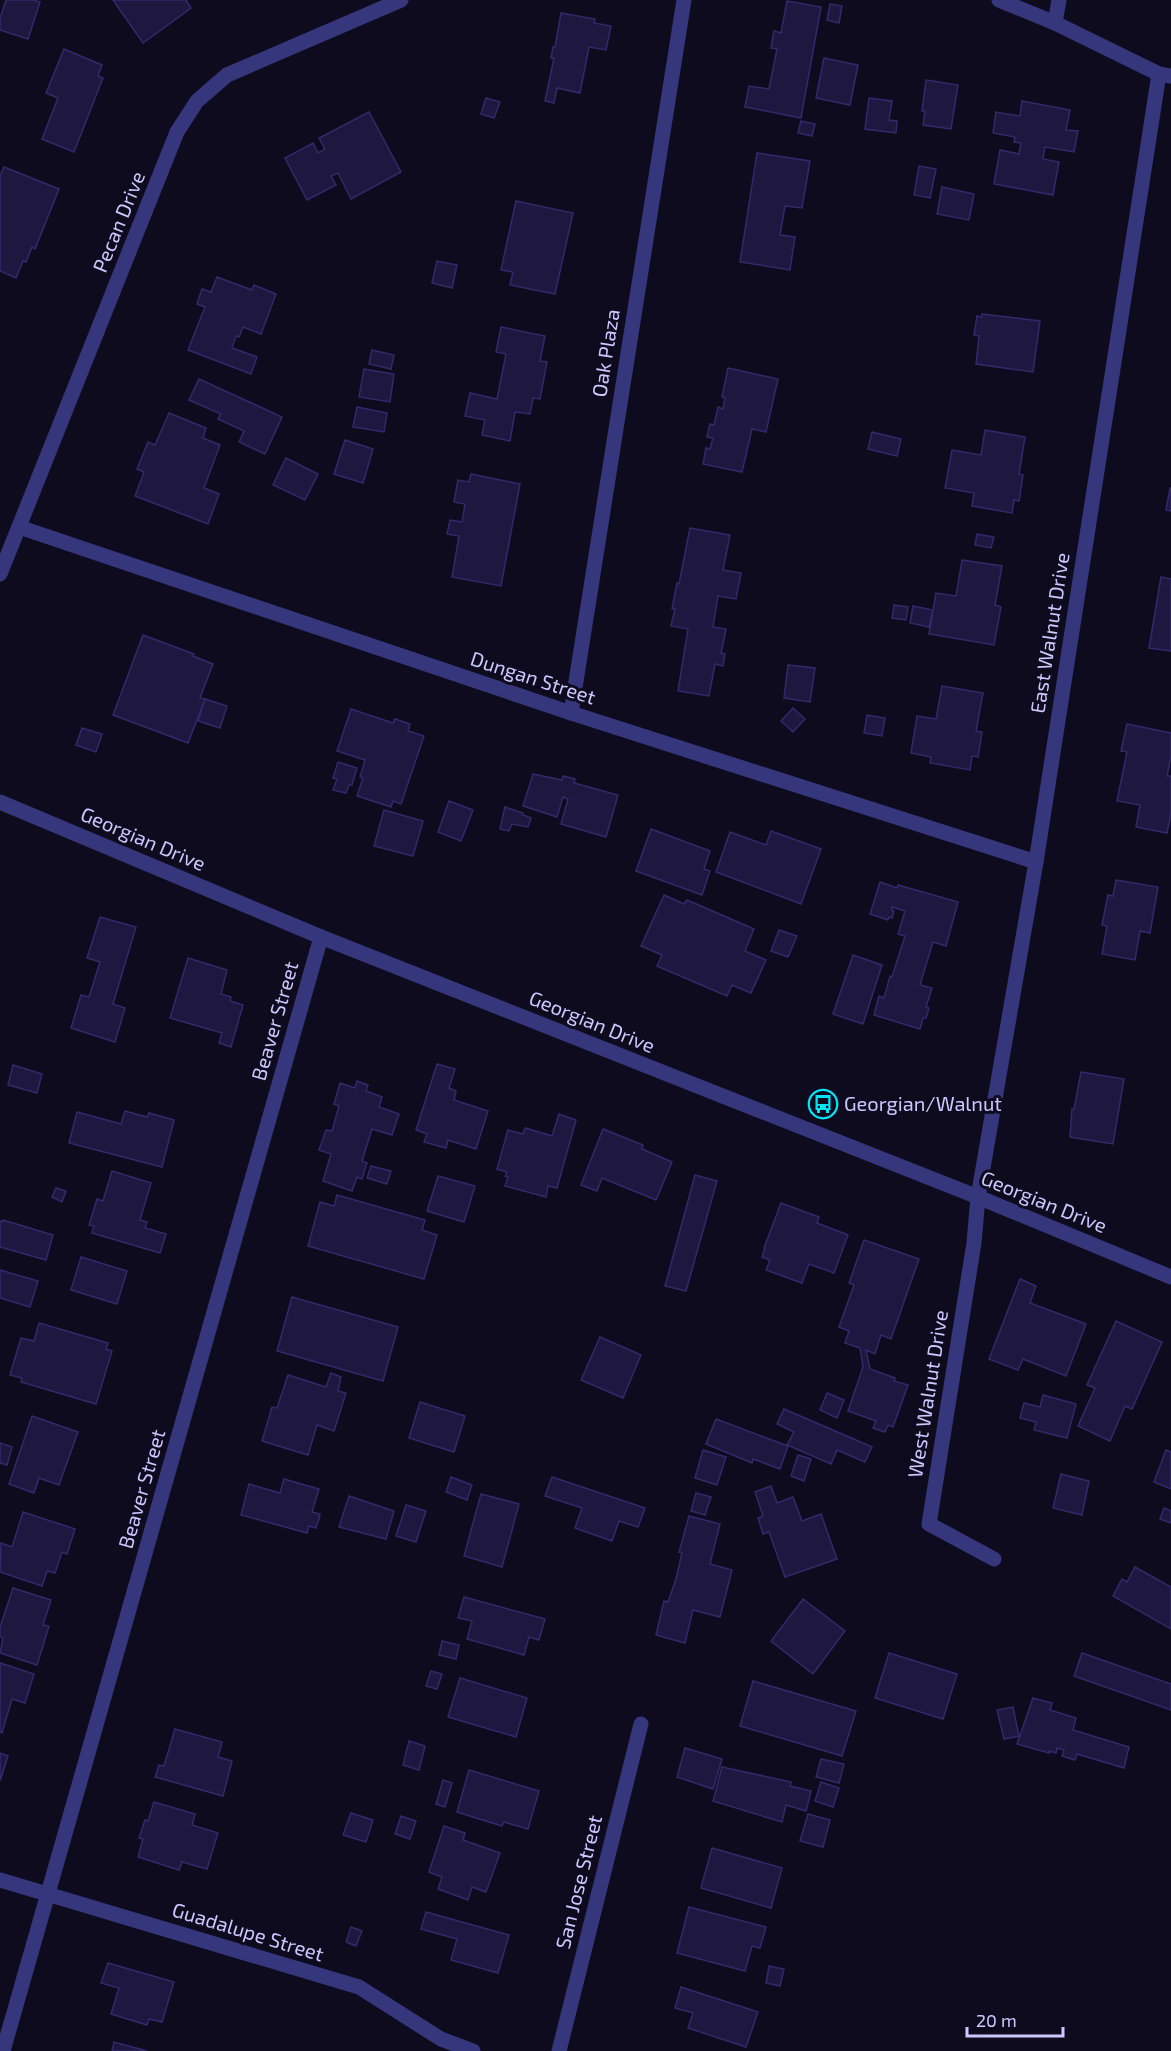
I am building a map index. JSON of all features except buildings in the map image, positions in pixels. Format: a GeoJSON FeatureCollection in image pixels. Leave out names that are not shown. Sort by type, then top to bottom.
{"type":"FeatureCollection","features":[{"type":"Feature","properties":{"kind":"street","name":"Pecan Drive"},"geometry":{"type":"LineString","coordinates":[[0,574],[177,132],[197,101],[227,75],[401,0]]}},
{"type":"Feature","properties":{"kind":"street","name":"Oak Plaza"},"geometry":{"type":"LineString","coordinates":[[571,713],[684,0]]}},
{"type":"Feature","properties":{"kind":"street"},"geometry":{"type":"LineString","coordinates":[[999,0],[1055,22],[1165,75]]}},
{"type":"Feature","properties":{"kind":"street"},"geometry":{"type":"LineString","coordinates":[[1055,22],[1059,0]]}},
{"type":"Feature","properties":{"kind":"street","name":"East Walnut Drive"},"geometry":{"type":"LineString","coordinates":[[978,1197],[1036,862],[1165,75]]}},
{"type":"Feature","properties":{"kind":"street","name":"Dungan Street"},"geometry":{"type":"LineString","coordinates":[[19,527],[571,713],[1036,862]]}},
{"type":"Feature","properties":{"kind":"street","name":"Georgian Drive"},"geometry":{"type":"LineString","coordinates":[[0,802],[321,937],[978,1197],[1171,1277]]}},
{"type":"Feature","properties":{"kind":"street","name":"Beaver Street"},"geometry":{"type":"LineString","coordinates":[[3,2051],[321,937]]}},
{"type":"Feature","properties":{"kind":"street","name":"West Walnut Drive"},"geometry":{"type":"LineString","coordinates":[[978,1197],[974,1243],[929,1524],[994,1559]]}},
{"type":"Feature","properties":{"kind":"street","name":"San Jose Street"},"geometry":{"type":"LineString","coordinates":[[558,2051],[641,1724]]}},
{"type":"Feature","properties":{"kind":"street","name":"Guadalupe Street"},"geometry":{"type":"LineString","coordinates":[[0,1880],[359,1988],[441,2039],[473,2051]]}},
{"type":"Feature","properties":{"kind":"place","name":"Georgian/Walnut"},"geometry":{"type":"Point","coordinates":[823,1104]}}]}
